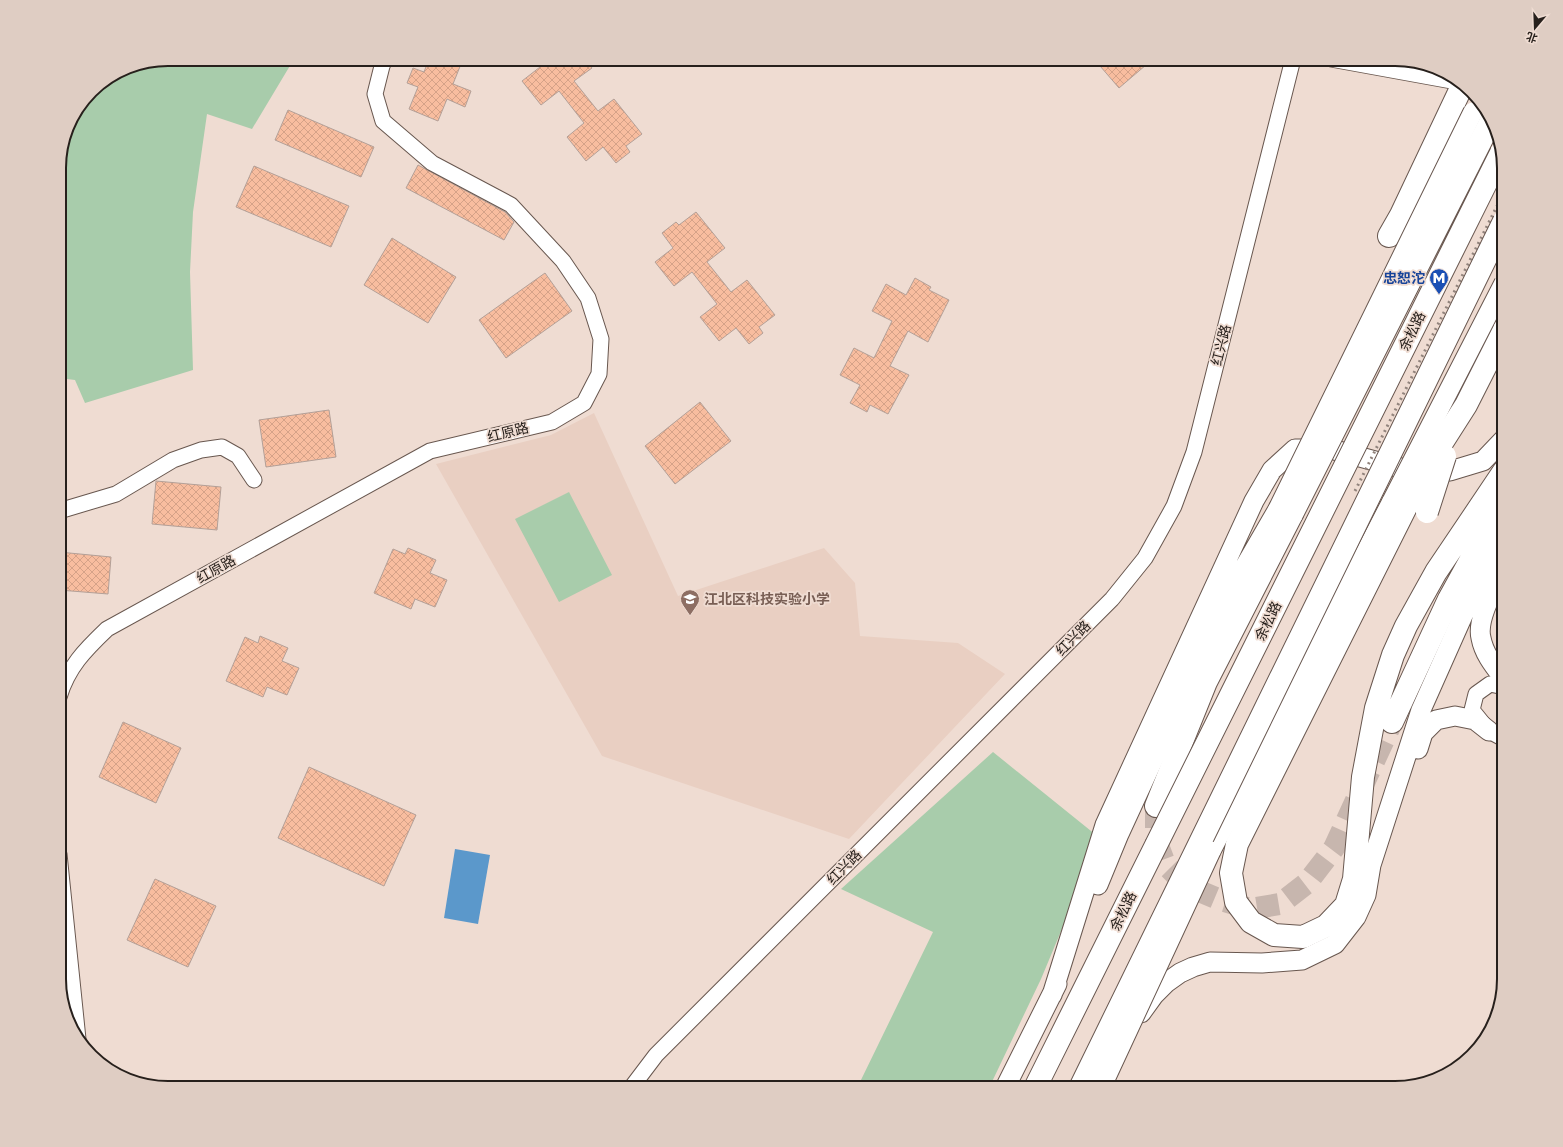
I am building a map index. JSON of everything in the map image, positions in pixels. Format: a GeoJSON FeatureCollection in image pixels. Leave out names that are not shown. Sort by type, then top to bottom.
{"type":"FeatureCollection","features":[{"type":"Feature","properties":{"kind":"highway"},"geometry":{"type":"LineString","coordinates":[[1389,236],[1401,215],[1460,90]]}},
{"type":"Feature","properties":{"kind":"highway"},"geometry":{"type":"LineString","coordinates":[[1156,806],[1206,682],[1285,512],[1440,222],[1480,113]]}},
{"type":"Feature","properties":{"kind":"highway","name":"余松路"},"geometry":{"type":"LineString","coordinates":[[1038,1081],[1497,161]]}},
{"type":"Feature","properties":{"kind":"highway"},"geometry":{"type":"LineString","coordinates":[[1083,1081],[1497,235]]}},
{"type":"Feature","properties":{"kind":"highway"},"geometry":{"type":"LineString","coordinates":[[1497,344],[1466,405],[1436,452],[1237,844],[1232,873],[1236,902],[1251,922],[1274,935],[1303,937],[1326,926],[1346,905],[1354,879],[1362,777],[1376,708],[1393,655],[1406,626],[1436,572],[1497,481]]}},
{"type":"Feature","properties":{"kind":"highway"},"geometry":{"type":"LineString","coordinates":[[1392,722],[1449,599],[1481,541],[1497,517]]}},
{"type":"Feature","properties":{"kind":"main road"},"geometry":{"type":"LineString","coordinates":[[1401,215],[1480,112]]}},
{"type":"Feature","properties":{"kind":"main road"},"geometry":{"type":"LineString","coordinates":[[1112,830],[1196,667],[1245,566],[1285,512],[1480,113]]}},
{"type":"Feature","properties":{"kind":"main road"},"geometry":{"type":"LineString","coordinates":[[1104,1081],[1211,851],[1409,506],[1497,299]]}},
{"type":"Feature","properties":{"kind":"main road"},"geometry":{"type":"LineString","coordinates":[[1009,1081],[1052,995],[1112,830],[1254,501],[1272,470],[1295,449],[1331,449],[1415,472],[1450,471],[1483,461],[1497,446]]}},
{"type":"Feature","properties":{"kind":"main road"},"geometry":{"type":"LineString","coordinates":[[1366,895],[1371,865],[1421,710],[1465,611],[1497,550]]}},
{"type":"Feature","properties":{"kind":"main road"},"geometry":{"type":"LineString","coordinates":[[1497,583],[1482,615],[1480,637],[1490,662],[1497,670]]}},
{"type":"Feature","properties":{"kind":"main road"},"geometry":{"type":"LineString","coordinates":[[1128,1032],[1154,995],[1166,983],[1180,973],[1193,967],[1210,962],[1262,963],[1302,960],[1335,944],[1356,917],[1383,857],[1423,733],[1436,720],[1455,716],[1475,720],[1496,735]]}},
{"type":"Feature","properties":{"kind":"street","name":"红原路"},"geometry":{"type":"LineString","coordinates":[[66,674],[82,653],[107,629],[430,451],[552,422],[584,403],[600,374],[602,339],[588,298],[563,261],[511,205],[432,163],[383,121],[375,94],[382,66]]}},
{"type":"Feature","properties":{"kind":"street","name":"红兴路"},"geometry":{"type":"LineString","coordinates":[[636,1081],[656,1055],[1112,599],[1145,558],[1174,506],[1194,452],[1291,66]]}},
{"type":"Feature","properties":{"kind":"street"},"geometry":{"type":"LineString","coordinates":[[1370,66],[1446,80]]}},
{"type":"Feature","properties":{"kind":"street"},"geometry":{"type":"LineString","coordinates":[[66,509],[116,494],[173,460],[201,450],[222,448],[238,456],[254,480]]}},
{"type":"Feature","properties":{"kind":"street"},"geometry":{"type":"LineString","coordinates":[[1496,735],[1472,710],[1476,694],[1490,684],[1497,686]]}},
{"type":"Feature","properties":{"kind":"street"},"geometry":{"type":"LineString","coordinates":[[66,922],[76,1023]]}},
{"type":"Feature","properties":{"kind":"shaded area","name":"江北区科技实验小学"},"geometry":{"type":"Polygon","coordinates":[[[594,413],[678,596],[824,548],[855,583],[860,636],[958,643],[1005,674],[849,839],[602,756],[436,464],[551,435],[594,413]]]}},
{"type":"Feature","properties":{"kind":"green space"},"geometry":{"type":"Polygon","coordinates":[[[168,66],[290,66],[252,129],[207,114],[193,212],[190,272],[193,370],[85,403],[75,380],[66,379],[66,161],[69,141],[76,123],[87,106],[106,87],[123,76],[141,69],[168,66]]]}},
{"type":"Feature","properties":{"kind":"green space"},"geometry":{"type":"Polygon","coordinates":[[[569,492],[612,575],[559,602],[515,519],[569,492]]]}},
{"type":"Feature","properties":{"kind":"green space"},"geometry":{"type":"Polygon","coordinates":[[[993,752],[1096,835],[1064,924],[1041,979],[992,1081],[860,1081],[933,932],[841,889],[993,752]]]}},
{"type":"Feature","properties":{"kind":"water"},"geometry":{"type":"Polygon","coordinates":[[[455,849],[490,855],[478,924],[444,918],[455,849]]]}},
{"type":"Feature","properties":{"kind":"building"},"geometry":{"type":"Polygon","coordinates":[[[426,66],[460,66],[453,84],[471,91],[465,107],[447,99],[438,121],[409,109],[418,87],[407,83],[413,68],[424,72],[426,66]]]}},
{"type":"Feature","properties":{"kind":"building"},"geometry":{"type":"Polygon","coordinates":[[[539,66],[590,66],[592,68],[574,81],[598,111],[614,99],[642,134],[626,146],[630,152],[616,163],[603,147],[586,161],[567,137],[584,123],[559,91],[541,105],[522,81],[540,67],[539,66]]]}},
{"type":"Feature","properties":{"kind":"building"},"geometry":{"type":"Polygon","coordinates":[[[1100,66],[1145,66],[1119,88],[1100,66]]]}},
{"type":"Feature","properties":{"kind":"building"},"geometry":{"type":"Polygon","coordinates":[[[288,110],[374,147],[361,177],[275,140],[288,110]]]}},
{"type":"Feature","properties":{"kind":"building"},"geometry":{"type":"Polygon","coordinates":[[[418,165],[505,212],[514,222],[504,240],[406,188],[418,165]]]}},
{"type":"Feature","properties":{"kind":"building"},"geometry":{"type":"Polygon","coordinates":[[[254,166],[349,206],[331,247],[236,207],[254,166]]]}},
{"type":"Feature","properties":{"kind":"building"},"geometry":{"type":"Polygon","coordinates":[[[696,212],[725,248],[707,262],[731,292],[747,280],[775,315],[759,327],[763,333],[749,344],[736,328],[719,341],[700,317],[717,304],[692,272],[674,286],[655,262],[673,248],[662,233],[676,222],[679,225],[696,212]]]}},
{"type":"Feature","properties":{"kind":"building"},"geometry":{"type":"Polygon","coordinates":[[[392,238],[456,277],[428,323],[364,285],[392,238]]]}},
{"type":"Feature","properties":{"kind":"building"},"geometry":{"type":"Polygon","coordinates":[[[545,273],[572,311],[506,358],[479,320],[545,273]]]}},
{"type":"Feature","properties":{"kind":"building"},"geometry":{"type":"Polygon","coordinates":[[[915,278],[931,287],[929,290],[949,300],[928,342],[908,331],[890,366],[909,375],[888,414],[870,405],[867,412],[850,403],[860,385],[840,375],[854,348],[874,358],[892,321],[872,311],[886,284],[906,295],[915,278]]]}},
{"type":"Feature","properties":{"kind":"building"},"geometry":{"type":"Polygon","coordinates":[[[700,402],[731,441],[675,484],[645,446],[700,402]]]}},
{"type":"Feature","properties":{"kind":"building"},"geometry":{"type":"Polygon","coordinates":[[[329,410],[336,457],[266,467],[259,420],[329,410]]]}},
{"type":"Feature","properties":{"kind":"building"},"geometry":{"type":"Polygon","coordinates":[[[156,481],[221,487],[217,530],[152,524],[156,481]]]}},
{"type":"Feature","properties":{"kind":"building"},"geometry":{"type":"Polygon","coordinates":[[[408,548],[436,560],[430,573],[447,580],[435,607],[415,599],[411,609],[374,593],[393,549],[405,554],[408,548]]]}},
{"type":"Feature","properties":{"kind":"building"},"geometry":{"type":"Polygon","coordinates":[[[66,553],[111,557],[108,594],[66,591],[66,553]]]}},
{"type":"Feature","properties":{"kind":"building"},"geometry":{"type":"Polygon","coordinates":[[[260,636],[288,648],[282,661],[299,668],[287,695],[267,687],[263,697],[226,681],[245,637],[258,643],[260,636]]]}},
{"type":"Feature","properties":{"kind":"building"},"geometry":{"type":"Polygon","coordinates":[[[123,722],[181,748],[156,803],[99,777],[123,722]]]}},
{"type":"Feature","properties":{"kind":"building"},"geometry":{"type":"Polygon","coordinates":[[[309,767],[416,815],[384,886],[278,838],[309,767]]]}},
{"type":"Feature","properties":{"kind":"building"},"geometry":{"type":"Polygon","coordinates":[[[155,879],[216,906],[188,967],[127,940],[155,879]]]}},
{"type":"Feature","properties":{"kind":"tunnel"},"geometry":{"type":"LineString","coordinates":[[1156,806],[1156,840],[1165,864],[1187,886],[1218,899],[1250,909],[1280,904],[1307,883],[1334,848],[1392,722]]}},
{"type":"Feature","properties":{"kind":"railway"},"geometry":{"type":"LineString","coordinates":[[1346,486],[1497,183]]}},
{"type":"Feature","properties":{"kind":"railway"},"geometry":{"type":"LineString","coordinates":[[1355,491],[1497,206]]}},
{"type":"Feature","properties":{"kind":"place","name":"忠恕沱"},"geometry":{"type":"Point","coordinates":[1439,295]}},
{"type":"Feature","properties":{"kind":"place","name":"江北区科技实验小学"},"geometry":{"type":"Point","coordinates":[690,616]}}]}
